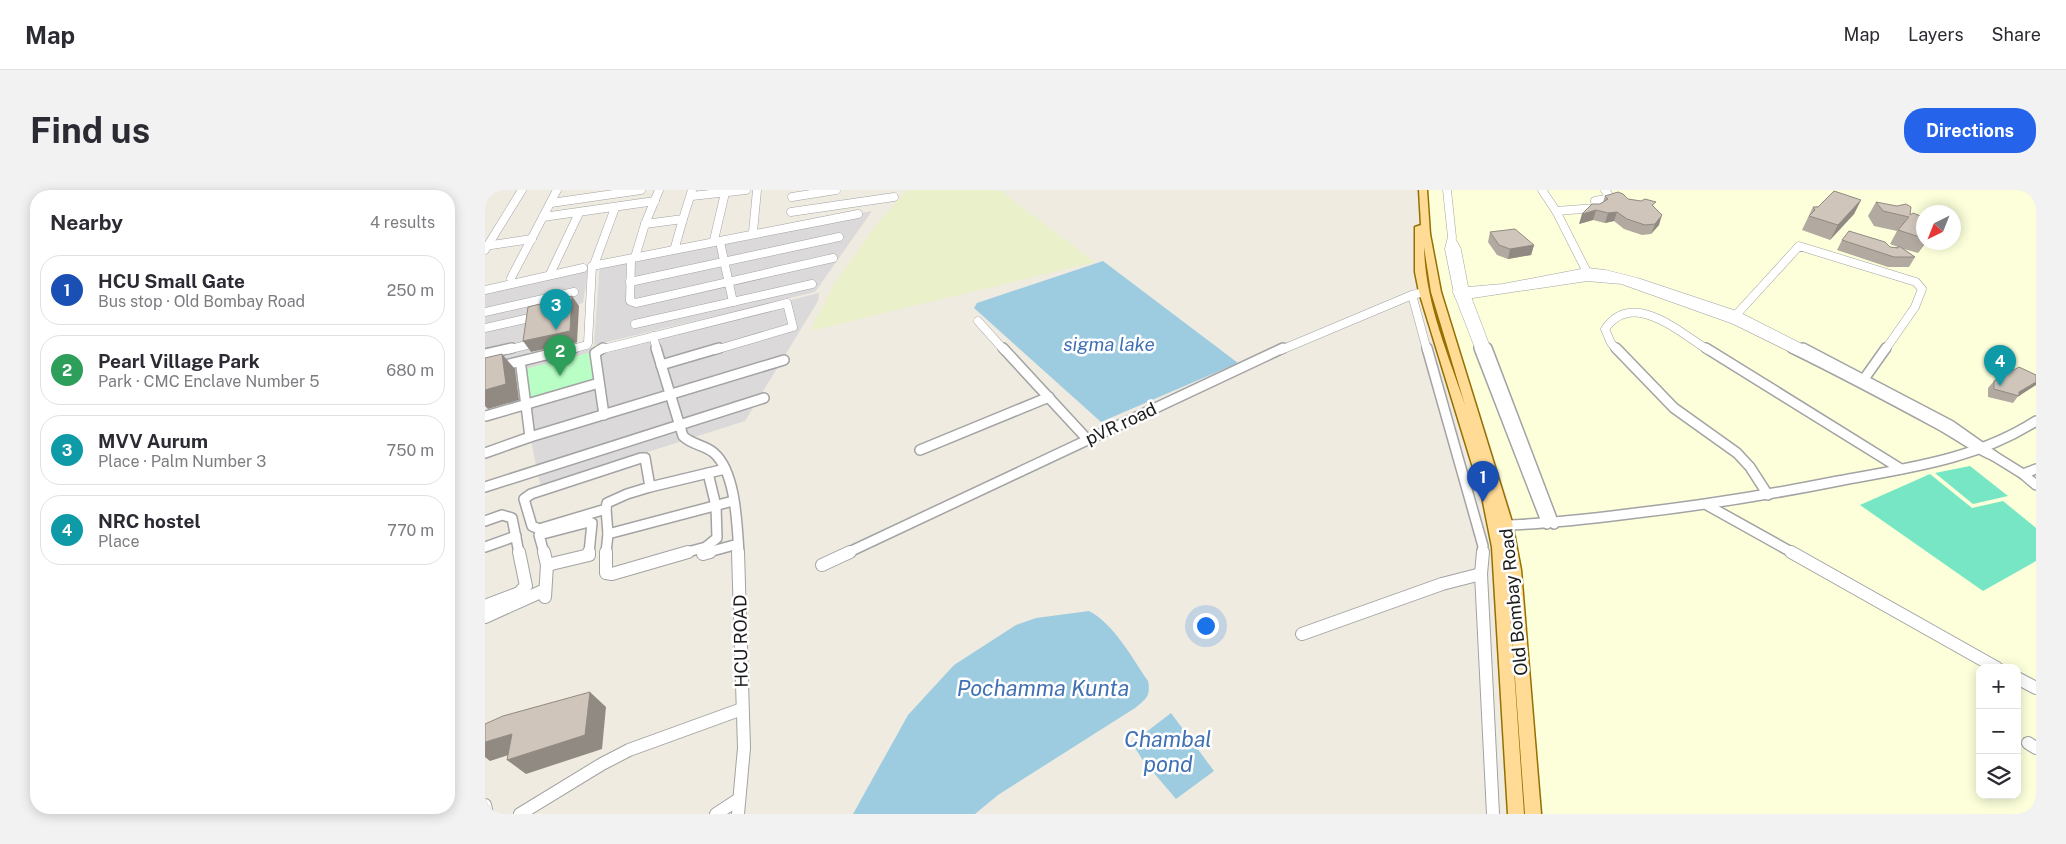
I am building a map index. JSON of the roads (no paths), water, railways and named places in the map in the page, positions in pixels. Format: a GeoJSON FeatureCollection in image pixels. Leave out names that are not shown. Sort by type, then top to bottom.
{"type":"FeatureCollection","features":[{"type":"Feature","properties":{"kind":"main road","name":"Old Bombay Road"},"geometry":{"type":"LineString","coordinates":[[1416,190],[1419,272],[1488,497],[1499,547],[1516,814]]}},
{"type":"Feature","properties":{"kind":"main road","name":"Old Bombay Road"},"geometry":{"type":"LineString","coordinates":[[1423,190],[1426,234],[1436,292],[1507,525],[1513,570],[1533,814]]}},
{"type":"Feature","properties":{"kind":"street"},"geometry":{"type":"LineString","coordinates":[[485,196],[489,190]]}},
{"type":"Feature","properties":{"kind":"street"},"geometry":{"type":"LineString","coordinates":[[486,247],[522,190]]}},
{"type":"Feature","properties":{"kind":"street"},"geometry":{"type":"LineString","coordinates":[[511,278],[557,190]]}},
{"type":"Feature","properties":{"kind":"street"},"geometry":{"type":"LineString","coordinates":[[551,202],[641,190]]}},
{"type":"Feature","properties":{"kind":"street"},"geometry":{"type":"LineString","coordinates":[[659,190],[634,257],[630,282],[630,301],[636,303],[833,258]]}},
{"type":"Feature","properties":{"kind":"street"},"geometry":{"type":"LineString","coordinates":[[675,247],[692,193],[725,193],[746,190]]}},
{"type":"Feature","properties":{"kind":"street"},"geometry":{"type":"LineString","coordinates":[[753,232],[757,190]]}},
{"type":"Feature","properties":{"kind":"street"},"geometry":{"type":"LineString","coordinates":[[792,224],[792,193],[836,190]]}},
{"type":"Feature","properties":{"kind":"street"},"geometry":{"type":"LineString","coordinates":[[1447,190],[1452,242],[1449,249],[1462,294],[1551,524]]}},
{"type":"Feature","properties":{"kind":"street"},"geometry":{"type":"LineString","coordinates":[[1541,190],[1556,211],[1587,272]]}},
{"type":"Feature","properties":{"kind":"street"},"geometry":{"type":"LineString","coordinates":[[1556,211],[1596,208],[1595,201],[1611,198],[1605,190]]}},
{"type":"Feature","properties":{"kind":"street"},"geometry":{"type":"LineString","coordinates":[[725,193],[717,241],[733,302]]}},
{"type":"Feature","properties":{"kind":"street"},"geometry":{"type":"LineString","coordinates":[[791,212],[893,196]]}},
{"type":"Feature","properties":{"kind":"street"},"geometry":{"type":"LineString","coordinates":[[543,217],[655,201]]}},
{"type":"Feature","properties":{"kind":"street"},"geometry":{"type":"LineString","coordinates":[[595,262],[615,208]]}},
{"type":"Feature","properties":{"kind":"street"},"geometry":{"type":"LineString","coordinates":[[551,272],[579,212]]}},
{"type":"Feature","properties":{"kind":"street"},"geometry":{"type":"LineString","coordinates":[[485,370],[587,345],[589,343],[593,266],[858,214]]}},
{"type":"Feature","properties":{"kind":"street"},"geometry":{"type":"LineString","coordinates":[[645,224],[683,219]]}},
{"type":"Feature","properties":{"kind":"street"},"geometry":{"type":"LineString","coordinates":[[630,282],[839,237]]}},
{"type":"Feature","properties":{"kind":"street"},"geometry":{"type":"LineString","coordinates":[[486,247],[532,239]]}},
{"type":"Feature","properties":{"kind":"street"},"geometry":{"type":"LineString","coordinates":[[1736,315],[1799,246],[1916,282],[1921,289],[1915,307],[1863,379]]}},
{"type":"Feature","properties":{"kind":"street"},"geometry":{"type":"LineString","coordinates":[[485,290],[583,268]]}},
{"type":"Feature","properties":{"kind":"street"},"geometry":{"type":"LineString","coordinates":[[1462,294],[1587,272],[1622,277],[1736,315],[1949,425],[1982,449]]}},
{"type":"Feature","properties":{"kind":"street"},"geometry":{"type":"LineString","coordinates":[[1462,294],[1587,276],[1622,280],[1734,320],[1855,380],[1982,449],[2023,474],[2036,485]]}},
{"type":"Feature","properties":{"kind":"street"},"geometry":{"type":"LineString","coordinates":[[635,324],[812,284]]}},
{"type":"Feature","properties":{"kind":"street"},"geometry":{"type":"LineString","coordinates":[[485,312],[574,292]]}},
{"type":"Feature","properties":{"kind":"street","name":"pVR road"},"geometry":{"type":"LineString","coordinates":[[822,565],[1284,348],[1412,295],[1424,292]]}},
{"type":"Feature","properties":{"kind":"street"},"geometry":{"type":"LineString","coordinates":[[1412,295],[1483,546],[1481,574],[1493,814]]}},
{"type":"Feature","properties":{"kind":"street"},"geometry":{"type":"LineString","coordinates":[[604,415],[595,353],[597,351],[787,303],[793,327],[661,365]]}},
{"type":"Feature","properties":{"kind":"street"},"geometry":{"type":"LineString","coordinates":[[1768,495],[1750,467],[1737,453],[1674,408],[1618,351],[1611,343],[1605,329],[1611,319],[1620,313],[1631,312],[1654,316],[1901,469]]}},
{"type":"Feature","properties":{"kind":"street"},"geometry":{"type":"LineString","coordinates":[[485,328],[525,318]]}},
{"type":"Feature","properties":{"kind":"street"},"geometry":{"type":"LineString","coordinates":[[978,321],[1088,440]]}},
{"type":"Feature","properties":{"kind":"street"},"geometry":{"type":"LineString","coordinates":[[653,336],[683,436],[688,441],[713,452],[725,469],[708,473],[650,488],[611,499],[607,503],[606,509],[606,573],[612,574],[711,545],[717,538],[716,506],[708,473]]}},
{"type":"Feature","properties":{"kind":"street"},"geometry":{"type":"LineString","coordinates":[[485,354],[527,345]]}},
{"type":"Feature","properties":{"kind":"street"},"geometry":{"type":"LineString","coordinates":[[485,453],[530,437],[784,360]]}},
{"type":"Feature","properties":{"kind":"street"},"geometry":{"type":"LineString","coordinates":[[521,367],[524,404],[530,437]]}},
{"type":"Feature","properties":{"kind":"street"},"geometry":{"type":"LineString","coordinates":[[485,416],[599,383]]}},
{"type":"Feature","properties":{"kind":"street"},"geometry":{"type":"LineString","coordinates":[[485,487],[678,424],[765,398]]}},
{"type":"Feature","properties":{"kind":"street"},"geometry":{"type":"LineString","coordinates":[[920,450],[1049,398]]}},
{"type":"Feature","properties":{"kind":"street"},"geometry":{"type":"LineString","coordinates":[[1507,525],[1551,524],[1768,495],[1901,469],[1982,449],[2035,422]]}},
{"type":"Feature","properties":{"kind":"street"},"geometry":{"type":"LineString","coordinates":[[606,509],[537,528],[532,526],[524,499],[531,494],[641,458],[645,458],[650,488]]}},
{"type":"Feature","properties":{"kind":"street","name":"HCU ROAD"},"geometry":{"type":"LineString","coordinates":[[725,469],[729,476],[738,544],[744,748],[738,814]]}},
{"type":"Feature","properties":{"kind":"street"},"geometry":{"type":"LineString","coordinates":[[2023,474],[2036,469]]}},
{"type":"Feature","properties":{"kind":"street"},"geometry":{"type":"LineString","coordinates":[[607,534],[733,502]]}},
{"type":"Feature","properties":{"kind":"street"},"geometry":{"type":"LineString","coordinates":[[1707,504],[1990,664]]}},
{"type":"Feature","properties":{"kind":"street"},"geometry":{"type":"LineString","coordinates":[[485,521],[502,515],[512,518],[526,586],[519,593],[485,606]]}},
{"type":"Feature","properties":{"kind":"street"},"geometry":{"type":"LineString","coordinates":[[485,617],[518,603],[527,603],[545,594],[547,565],[539,535],[592,523],[589,555],[547,565]]}},
{"type":"Feature","properties":{"kind":"street"},"geometry":{"type":"LineString","coordinates":[[485,547],[516,536]]}},
{"type":"Feature","properties":{"kind":"street"},"geometry":{"type":"LineString","coordinates":[[654,567],[738,544]]}},
{"type":"Feature","properties":{"kind":"street"},"geometry":{"type":"LineString","coordinates":[[1302,634],[1442,584],[1481,574]]}},
{"type":"Feature","properties":{"kind":"street"},"geometry":{"type":"LineString","coordinates":[[2021,680],[2036,688]]}},
{"type":"Feature","properties":{"kind":"street"},"geometry":{"type":"LineString","coordinates":[[520,814],[602,764],[629,750],[743,709]]}},
{"type":"Feature","properties":{"kind":"street"},"geometry":{"type":"LineString","coordinates":[[716,814],[739,799]]}},
{"type":"Feature","properties":{"kind":"street"},"geometry":{"type":"LineString","coordinates":[[485,805],[487,814]]}},
{"type":"Feature","properties":{"kind":"water","name":"sigma lake"},"geometry":{"type":"Polygon","coordinates":[[[1103,261],[1238,363],[1101,422],[974,308],[977,303],[1103,261]]]}},
{"type":"Feature","properties":{"kind":"water","name":"Pochamma Kunta"},"geometry":{"type":"Polygon","coordinates":[[[1089,611],[1114,633],[1148,681],[1148,694],[1142,702],[998,795],[975,814],[853,814],[908,715],[954,665],[1016,625],[1036,618],[1089,611]]]}},
{"type":"Feature","properties":{"kind":"water","name":"Chambal pond"},"geometry":{"type":"Polygon","coordinates":[[[1171,713],[1214,771],[1176,799],[1142,759],[1132,743],[1171,713]]]}},
{"type":"Feature","properties":{"kind":"place","name":"MVV Aurum"},"geometry":{"type":"Point","coordinates":[556,330]}},
{"type":"Feature","properties":{"kind":"place","name":"Pearl Village Park"},"geometry":{"type":"Point","coordinates":[560,376]}},
{"type":"Feature","properties":{"kind":"place","name":"NRC hostel"},"geometry":{"type":"Point","coordinates":[2000,386]}},
{"type":"Feature","properties":{"kind":"place","name":"HCU Small Gate"},"geometry":{"type":"Point","coordinates":[1483,502]}}]}
